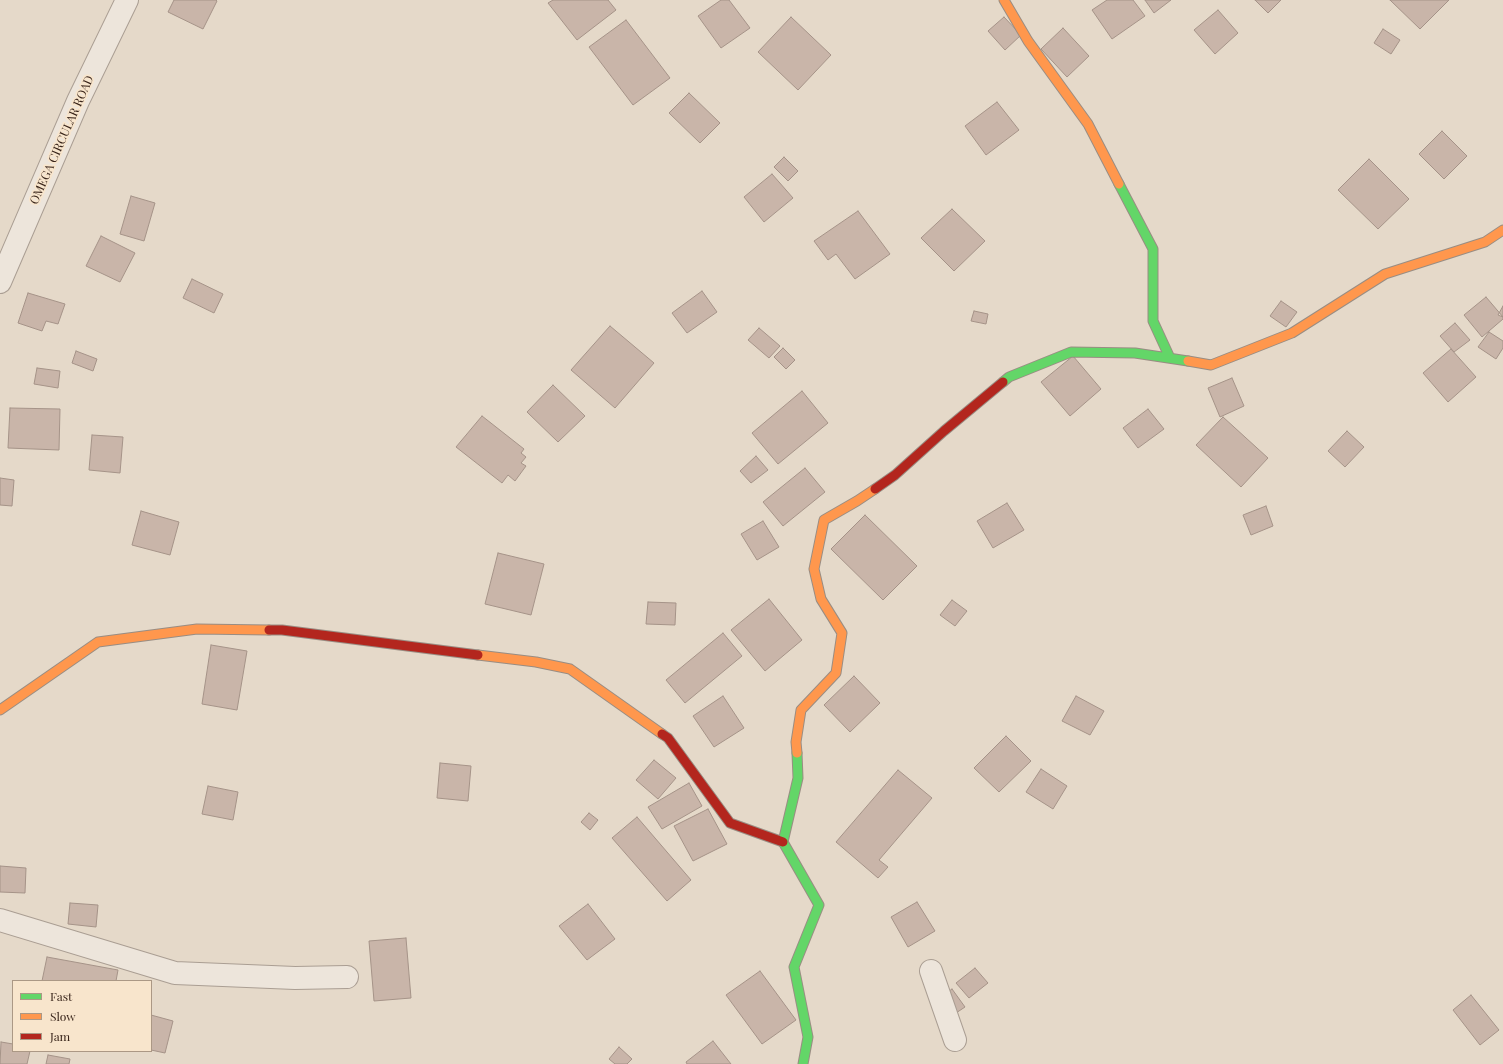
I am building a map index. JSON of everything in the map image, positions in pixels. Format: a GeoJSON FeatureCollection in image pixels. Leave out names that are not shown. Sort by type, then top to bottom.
{"type":"FeatureCollection","features":[{"type":"Feature","properties":{"kind":"street","name":"OMEGA CIRCULAR ROAD"},"geometry":{"type":"LineString","coordinates":[[0,282],[78,101],[127,0]]}},
{"type":"Feature","properties":{"kind":"street"},"geometry":{"type":"LineString","coordinates":[[1004,0],[1028,41],[1088,124],[1153,250],[1153,321],[1170,358]]}},
{"type":"Feature","properties":{"kind":"street"},"geometry":{"type":"LineString","coordinates":[[783,842],[798,778],[796,742],[801,710],[836,672],[842,633],[821,599],[814,569],[824,520],[857,501],[895,475],[944,431],[1009,377],[1071,352],[1135,353],[1211,365],[1292,333],[1385,274],[1485,242],[1503,230]]}},
{"type":"Feature","properties":{"kind":"street"},"geometry":{"type":"LineString","coordinates":[[0,710],[98,642],[197,629],[282,630],[536,662],[570,669],[668,738],[730,823],[783,842],[819,905],[794,967],[808,1037],[803,1064]]}},
{"type":"Feature","properties":{"kind":"street"},"geometry":{"type":"LineString","coordinates":[[0,920],[175,973],[295,978],[347,977]]}},
{"type":"Feature","properties":{"kind":"street"},"geometry":{"type":"LineString","coordinates":[[931,972],[955,1040]]}},
{"type":"Feature","properties":{"kind":"building"},"geometry":{"type":"Polygon","coordinates":[[[174,0],[217,1],[203,29],[168,12],[174,0]]]}},
{"type":"Feature","properties":{"kind":"building"},"geometry":{"type":"Polygon","coordinates":[[[553,0],[608,0],[616,10],[577,40],[548,3],[553,0]]]}},
{"type":"Feature","properties":{"kind":"building"},"geometry":{"type":"Polygon","coordinates":[[[721,0],[729,0],[750,28],[721,48],[698,16],[721,0]]]}},
{"type":"Feature","properties":{"kind":"building"},"geometry":{"type":"Polygon","coordinates":[[[1107,0],[1133,0],[1145,16],[1112,39],[1092,10],[1107,0]]]}},
{"type":"Feature","properties":{"kind":"building"},"geometry":{"type":"Polygon","coordinates":[[[1145,0],[1171,0],[1154,13],[1145,0]]]}},
{"type":"Feature","properties":{"kind":"building"},"geometry":{"type":"Polygon","coordinates":[[[1255,0],[1281,0],[1268,13],[1255,0]]]}},
{"type":"Feature","properties":{"kind":"building"},"geometry":{"type":"Polygon","coordinates":[[[1390,0],[1449,0],[1420,29],[1390,0]]]}},
{"type":"Feature","properties":{"kind":"building"},"geometry":{"type":"Polygon","coordinates":[[[1218,10],[1238,33],[1215,54],[1194,30],[1218,10]]]}},
{"type":"Feature","properties":{"kind":"building"},"geometry":{"type":"Polygon","coordinates":[[[791,17],[831,55],[798,90],[758,52],[791,17]]]}},
{"type":"Feature","properties":{"kind":"building"},"geometry":{"type":"Polygon","coordinates":[[[1004,17],[1021,35],[1005,50],[988,31],[1004,17]]]}},
{"type":"Feature","properties":{"kind":"building"},"geometry":{"type":"Polygon","coordinates":[[[626,20],[670,78],[633,105],[589,47],[626,20]]]}},
{"type":"Feature","properties":{"kind":"building"},"geometry":{"type":"Polygon","coordinates":[[[1063,28],[1089,56],[1067,77],[1041,49],[1063,28]]]}},
{"type":"Feature","properties":{"kind":"building"},"geometry":{"type":"Polygon","coordinates":[[[1383,29],[1400,40],[1391,54],[1374,43],[1383,29]]]}},
{"type":"Feature","properties":{"kind":"building"},"geometry":{"type":"Polygon","coordinates":[[[689,93],[720,123],[700,143],[669,113],[689,93]]]}},
{"type":"Feature","properties":{"kind":"building"},"geometry":{"type":"Polygon","coordinates":[[[997,102],[1019,130],[986,155],[965,126],[997,102]]]}},
{"type":"Feature","properties":{"kind":"building"},"geometry":{"type":"Polygon","coordinates":[[[1442,131],[1467,156],[1444,179],[1419,154],[1442,131]]]}},
{"type":"Feature","properties":{"kind":"building"},"geometry":{"type":"Polygon","coordinates":[[[784,157],[798,171],[788,181],[774,167],[784,157]]]}},
{"type":"Feature","properties":{"kind":"building"},"geometry":{"type":"Polygon","coordinates":[[[1369,159],[1409,199],[1378,229],[1338,190],[1369,159]]]}},
{"type":"Feature","properties":{"kind":"building"},"geometry":{"type":"Polygon","coordinates":[[[772,174],[793,198],[764,222],[744,197],[772,174]]]}},
{"type":"Feature","properties":{"kind":"building"},"geometry":{"type":"Polygon","coordinates":[[[131,196],[155,203],[144,241],[120,234],[131,196]]]}},
{"type":"Feature","properties":{"kind":"building"},"geometry":{"type":"Polygon","coordinates":[[[952,209],[985,241],[954,271],[921,238],[952,209]]]}},
{"type":"Feature","properties":{"kind":"building"},"geometry":{"type":"Polygon","coordinates":[[[858,211],[890,254],[855,279],[836,254],[828,260],[814,241],[858,211]]]}},
{"type":"Feature","properties":{"kind":"building"},"geometry":{"type":"Polygon","coordinates":[[[101,236],[135,253],[120,282],[86,266],[101,236]]]}},
{"type":"Feature","properties":{"kind":"building"},"geometry":{"type":"Polygon","coordinates":[[[192,279],[223,294],[214,313],[183,298],[192,279]]]}},
{"type":"Feature","properties":{"kind":"building"},"geometry":{"type":"Polygon","coordinates":[[[702,291],[717,312],[687,333],[672,313],[702,291]]]}},
{"type":"Feature","properties":{"kind":"building"},"geometry":{"type":"Polygon","coordinates":[[[28,293],[65,304],[58,324],[46,321],[42,331],[18,323],[28,293]]]}},
{"type":"Feature","properties":{"kind":"building"},"geometry":{"type":"Polygon","coordinates":[[[1486,297],[1503,317],[1503,319],[1482,337],[1464,315],[1486,297]]]}},
{"type":"Feature","properties":{"kind":"building"},"geometry":{"type":"Polygon","coordinates":[[[1281,301],[1297,312],[1286,327],[1270,316],[1281,301]]]}},
{"type":"Feature","properties":{"kind":"building"},"geometry":{"type":"Polygon","coordinates":[[[1503,306],[1503,317],[1498,315],[1503,306]]]}},
{"type":"Feature","properties":{"kind":"building"},"geometry":{"type":"Polygon","coordinates":[[[974,311],[988,314],[986,324],[971,321],[974,311]]]}},
{"type":"Feature","properties":{"kind":"building"},"geometry":{"type":"Polygon","coordinates":[[[1455,323],[1470,340],[1454,352],[1440,336],[1455,323]]]}},
{"type":"Feature","properties":{"kind":"building"},"geometry":{"type":"Polygon","coordinates":[[[610,326],[654,363],[615,408],[571,370],[610,326]]]}},
{"type":"Feature","properties":{"kind":"building"},"geometry":{"type":"Polygon","coordinates":[[[759,328],[780,346],[769,358],[748,340],[759,328]]]}},
{"type":"Feature","properties":{"kind":"building"},"geometry":{"type":"Polygon","coordinates":[[[1489,332],[1503,341],[1503,348],[1496,359],[1478,347],[1489,332]]]}},
{"type":"Feature","properties":{"kind":"building"},"geometry":{"type":"Polygon","coordinates":[[[783,348],[795,360],[786,369],[774,357],[783,348]]]}},
{"type":"Feature","properties":{"kind":"building"},"geometry":{"type":"Polygon","coordinates":[[[1451,349],[1476,377],[1448,402],[1423,373],[1451,349]]]}},
{"type":"Feature","properties":{"kind":"building"},"geometry":{"type":"Polygon","coordinates":[[[76,351],[97,359],[93,371],[72,363],[76,351]]]}},
{"type":"Feature","properties":{"kind":"building"},"geometry":{"type":"Polygon","coordinates":[[[1073,356],[1101,389],[1070,416],[1041,382],[1073,356]]]}},
{"type":"Feature","properties":{"kind":"building"},"geometry":{"type":"Polygon","coordinates":[[[37,368],[60,371],[58,388],[34,384],[37,368]]]}},
{"type":"Feature","properties":{"kind":"building"},"geometry":{"type":"Polygon","coordinates":[[[1232,378],[1244,406],[1220,417],[1208,388],[1232,378]]]}},
{"type":"Feature","properties":{"kind":"building"},"geometry":{"type":"Polygon","coordinates":[[[553,385],[585,416],[558,442],[527,412],[553,385]]]}},
{"type":"Feature","properties":{"kind":"building"},"geometry":{"type":"Polygon","coordinates":[[[802,391],[828,423],[778,464],[752,433],[802,391]]]}},
{"type":"Feature","properties":{"kind":"building"},"geometry":{"type":"Polygon","coordinates":[[[10,408],[60,409],[59,450],[8,448],[10,408]]]}},
{"type":"Feature","properties":{"kind":"building"},"geometry":{"type":"Polygon","coordinates":[[[1148,409],[1164,429],[1138,448],[1123,428],[1148,409]]]}},
{"type":"Feature","properties":{"kind":"building"},"geometry":{"type":"Polygon","coordinates":[[[482,416],[524,449],[521,453],[526,457],[521,463],[526,466],[515,481],[508,475],[502,483],[456,447],[482,416]]]}},
{"type":"Feature","properties":{"kind":"building"},"geometry":{"type":"Polygon","coordinates":[[[1223,417],[1268,458],[1241,487],[1196,445],[1223,417]]]}},
{"type":"Feature","properties":{"kind":"building"},"geometry":{"type":"Polygon","coordinates":[[[1347,431],[1364,447],[1345,467],[1328,451],[1347,431]]]}},
{"type":"Feature","properties":{"kind":"building"},"geometry":{"type":"Polygon","coordinates":[[[92,435],[123,437],[120,473],[89,470],[92,435]]]}},
{"type":"Feature","properties":{"kind":"building"},"geometry":{"type":"Polygon","coordinates":[[[756,456],[768,470],[751,483],[740,471],[756,456]]]}},
{"type":"Feature","properties":{"kind":"building"},"geometry":{"type":"Polygon","coordinates":[[[805,468],[825,492],[783,526],[763,502],[805,468]]]}},
{"type":"Feature","properties":{"kind":"building"},"geometry":{"type":"Polygon","coordinates":[[[0,478],[14,480],[12,506],[0,505],[0,478]]]}},
{"type":"Feature","properties":{"kind":"building"},"geometry":{"type":"Polygon","coordinates":[[[1007,503],[1024,530],[993,548],[977,521],[1007,503]]]}},
{"type":"Feature","properties":{"kind":"building"},"geometry":{"type":"Polygon","coordinates":[[[1266,506],[1273,526],[1251,535],[1243,515],[1266,506]]]}},
{"type":"Feature","properties":{"kind":"building"},"geometry":{"type":"Polygon","coordinates":[[[141,511],[179,522],[170,555],[132,545],[141,511]]]}},
{"type":"Feature","properties":{"kind":"building"},"geometry":{"type":"Polygon","coordinates":[[[865,515],[917,566],[883,600],[831,549],[865,515]]]}},
{"type":"Feature","properties":{"kind":"building"},"geometry":{"type":"Polygon","coordinates":[[[763,521],[779,547],[757,560],[741,534],[763,521]]]}},
{"type":"Feature","properties":{"kind":"building"},"geometry":{"type":"Polygon","coordinates":[[[498,553],[544,564],[531,615],[485,604],[498,553]]]}},
{"type":"Feature","properties":{"kind":"building"},"geometry":{"type":"Polygon","coordinates":[[[769,599],[802,640],[765,671],[731,630],[769,599]]]}},
{"type":"Feature","properties":{"kind":"building"},"geometry":{"type":"Polygon","coordinates":[[[952,600],[967,611],[955,626],[940,615],[952,600]]]}},
{"type":"Feature","properties":{"kind":"building"},"geometry":{"type":"Polygon","coordinates":[[[648,602],[676,603],[675,625],[646,624],[648,602]]]}},
{"type":"Feature","properties":{"kind":"building"},"geometry":{"type":"Polygon","coordinates":[[[723,633],[742,656],[685,703],[666,680],[723,633]]]}},
{"type":"Feature","properties":{"kind":"building"},"geometry":{"type":"Polygon","coordinates":[[[211,645],[247,651],[237,710],[202,704],[211,645]]]}},
{"type":"Feature","properties":{"kind":"building"},"geometry":{"type":"Polygon","coordinates":[[[854,676],[880,703],[850,732],[824,705],[854,676]]]}},
{"type":"Feature","properties":{"kind":"building"},"geometry":{"type":"Polygon","coordinates":[[[723,696],[744,728],[714,747],[693,716],[723,696]]]}},
{"type":"Feature","properties":{"kind":"building"},"geometry":{"type":"Polygon","coordinates":[[[1076,696],[1104,711],[1090,735],[1062,721],[1076,696]]]}},
{"type":"Feature","properties":{"kind":"building"},"geometry":{"type":"Polygon","coordinates":[[[1006,736],[1031,761],[999,792],[974,768],[1006,736]]]}},
{"type":"Feature","properties":{"kind":"building"},"geometry":{"type":"Polygon","coordinates":[[[654,760],[676,778],[658,799],[636,780],[654,760]]]}},
{"type":"Feature","properties":{"kind":"building"},"geometry":{"type":"Polygon","coordinates":[[[440,763],[471,766],[468,801],[437,798],[440,763]]]}},
{"type":"Feature","properties":{"kind":"building"},"geometry":{"type":"Polygon","coordinates":[[[1041,769],[1067,786],[1053,809],[1026,792],[1041,769]]]}},
{"type":"Feature","properties":{"kind":"building"},"geometry":{"type":"Polygon","coordinates":[[[898,770],[932,798],[879,860],[888,867],[878,878],[836,842],[898,770]]]}},
{"type":"Feature","properties":{"kind":"building"},"geometry":{"type":"Polygon","coordinates":[[[689,783],[702,806],[662,829],[648,807],[689,783]]]}},
{"type":"Feature","properties":{"kind":"building"},"geometry":{"type":"Polygon","coordinates":[[[208,786],[238,792],[233,820],[202,814],[208,786]]]}},
{"type":"Feature","properties":{"kind":"building"},"geometry":{"type":"Polygon","coordinates":[[[708,809],[727,844],[693,861],[674,826],[708,809]]]}},
{"type":"Feature","properties":{"kind":"building"},"geometry":{"type":"Polygon","coordinates":[[[589,813],[598,820],[590,830],[581,822],[589,813]]]}},
{"type":"Feature","properties":{"kind":"building"},"geometry":{"type":"Polygon","coordinates":[[[637,817],[691,880],[667,901],[612,838],[637,817]]]}},
{"type":"Feature","properties":{"kind":"building"},"geometry":{"type":"Polygon","coordinates":[[[0,866],[26,868],[25,893],[0,892],[0,866]]]}},
{"type":"Feature","properties":{"kind":"building"},"geometry":{"type":"Polygon","coordinates":[[[917,902],[935,931],[908,947],[891,917],[917,902]]]}},
{"type":"Feature","properties":{"kind":"building"},"geometry":{"type":"Polygon","coordinates":[[[70,903],[98,905],[96,927],[68,924],[70,903]]]}},
{"type":"Feature","properties":{"kind":"building"},"geometry":{"type":"Polygon","coordinates":[[[588,904],[615,939],[587,960],[559,926],[588,904]]]}},
{"type":"Feature","properties":{"kind":"building"},"geometry":{"type":"Polygon","coordinates":[[[406,938],[411,998],[374,1001],[369,941],[406,938]]]}},
{"type":"Feature","properties":{"kind":"building"},"geometry":{"type":"Polygon","coordinates":[[[47,957],[118,970],[116,980],[42,980],[47,957]]]}},
{"type":"Feature","properties":{"kind":"building"},"geometry":{"type":"Polygon","coordinates":[[[975,968],[988,983],[969,998],[956,983],[975,968]]]}},
{"type":"Feature","properties":{"kind":"building"},"geometry":{"type":"Polygon","coordinates":[[[760,971],[796,1020],[762,1044],[726,995],[760,971]]]}},
{"type":"Feature","properties":{"kind":"building"},"geometry":{"type":"Polygon","coordinates":[[[952,989],[965,1007],[944,1021],[932,1004],[952,989]]]}},
{"type":"Feature","properties":{"kind":"building"},"geometry":{"type":"Polygon","coordinates":[[[1471,995],[1499,1030],[1480,1045],[1453,1010],[1471,995]]]}},
{"type":"Feature","properties":{"kind":"building"},"geometry":{"type":"Polygon","coordinates":[[[152,1015],[173,1021],[165,1053],[152,1050],[152,1015]]]}},
{"type":"Feature","properties":{"kind":"building"},"geometry":{"type":"Polygon","coordinates":[[[713,1041],[731,1064],[687,1064],[686,1062],[713,1041]]]}},
{"type":"Feature","properties":{"kind":"building"},"geometry":{"type":"Polygon","coordinates":[[[1,1042],[12,1044],[12,1052],[30,1052],[27,1064],[0,1064],[1,1042]]]}},
{"type":"Feature","properties":{"kind":"building"},"geometry":{"type":"Polygon","coordinates":[[[619,1047],[632,1059],[627,1064],[615,1064],[609,1059],[619,1047]]]}},
{"type":"Feature","properties":{"kind":"building"},"geometry":{"type":"Polygon","coordinates":[[[48,1055],[70,1059],[69,1064],[46,1064],[48,1055]]]}},
{"type":"Feature","properties":{"kind":"traffic: fast"},"geometry":{"type":"LineString","coordinates":[[1119,184],[1153,249],[1153,321],[1170,358]]}},
{"type":"Feature","properties":{"kind":"traffic: fast"},"geometry":{"type":"LineString","coordinates":[[1003,382],[1009,377],[1071,352],[1135,353],[1188,361]]}},
{"type":"Feature","properties":{"kind":"traffic: fast"},"geometry":{"type":"LineString","coordinates":[[797,753],[798,778],[783,842],[819,905],[794,967],[808,1037],[803,1064]]}},
{"type":"Feature","properties":{"kind":"traffic: slow"},"geometry":{"type":"LineString","coordinates":[[1004,0],[1028,41],[1088,124],[1119,184]]}},
{"type":"Feature","properties":{"kind":"traffic: slow"},"geometry":{"type":"LineString","coordinates":[[1188,361],[1211,365],[1292,333],[1385,274],[1485,242],[1503,230]]}},
{"type":"Feature","properties":{"kind":"traffic: slow"},"geometry":{"type":"LineString","coordinates":[[797,753],[796,742],[801,710],[836,673],[842,633],[821,599],[814,569],[824,520],[875,489]]}},
{"type":"Feature","properties":{"kind":"traffic: slow"},"geometry":{"type":"LineString","coordinates":[[0,710],[98,642],[197,629],[269,630]]}},
{"type":"Feature","properties":{"kind":"traffic: slow"},"geometry":{"type":"LineString","coordinates":[[478,655],[536,662],[570,669],[662,734]]}},
{"type":"Feature","properties":{"kind":"traffic: jam"},"geometry":{"type":"LineString","coordinates":[[875,489],[895,475],[944,431],[1003,382]]}},
{"type":"Feature","properties":{"kind":"traffic: jam"},"geometry":{"type":"LineString","coordinates":[[269,630],[282,630],[478,655]]}},
{"type":"Feature","properties":{"kind":"traffic: jam"},"geometry":{"type":"LineString","coordinates":[[662,734],[668,738],[730,823],[783,842]]}}]}
